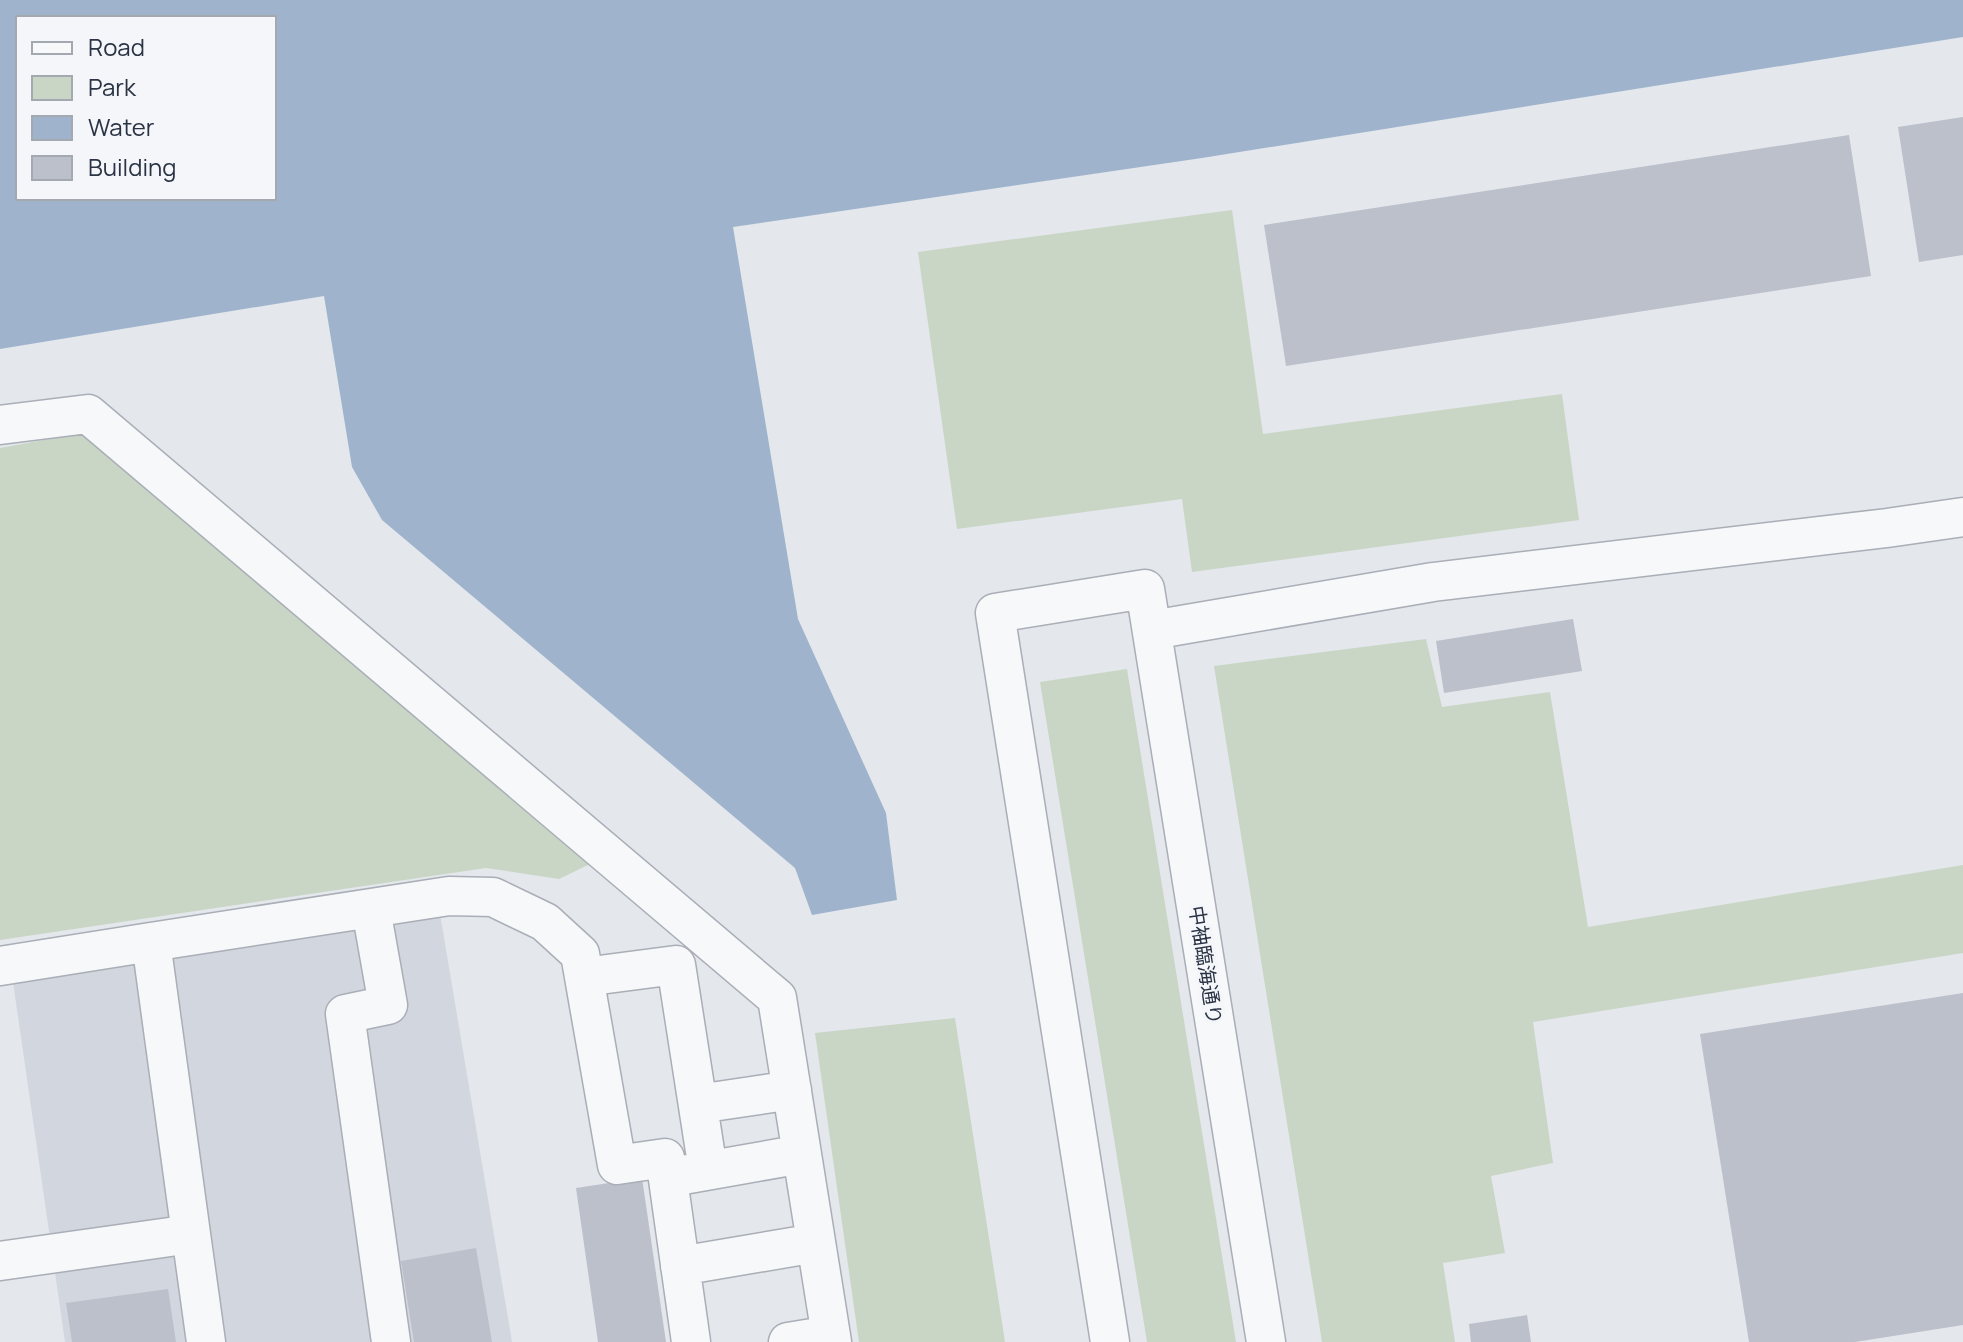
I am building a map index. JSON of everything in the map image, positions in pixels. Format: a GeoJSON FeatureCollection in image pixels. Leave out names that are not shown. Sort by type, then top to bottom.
{"type":"FeatureCollection","features":[{"type":"Feature","properties":{"kind":"street"},"geometry":{"type":"LineString","coordinates":[[0,425],[88,414],[777,998],[832,1338],[788,1342]]}},
{"type":"Feature","properties":{"kind":"street"},"geometry":{"type":"LineString","coordinates":[[1152,630],[1433,582],[1963,517]]}},
{"type":"Feature","properties":{"kind":"street","name":"中袖臨海通り"},"geometry":{"type":"LineString","coordinates":[[1110,1342],[995,613],[1145,589],[1266,1342]]}},
{"type":"Feature","properties":{"kind":"street"},"geometry":{"type":"LineString","coordinates":[[0,966],[449,896],[493,897],[545,922],[580,954],[617,1165],[665,1158],[691,1342]]}},
{"type":"Feature","properties":{"kind":"street"},"geometry":{"type":"LineString","coordinates":[[371,909],[388,1005],[345,1014],[391,1342]]}},
{"type":"Feature","properties":{"kind":"street"},"geometry":{"type":"LineString","coordinates":[[151,942],[206,1342]]}},
{"type":"Feature","properties":{"kind":"street"},"geometry":{"type":"LineString","coordinates":[[584,977],[676,965],[708,1170]]}},
{"type":"Feature","properties":{"kind":"street"},"geometry":{"type":"LineString","coordinates":[[698,1104],[792,1090]]}},
{"type":"Feature","properties":{"kind":"street"},"geometry":{"type":"LineString","coordinates":[[668,1177],[802,1154]]}},
{"type":"Feature","properties":{"kind":"street"},"geometry":{"type":"LineString","coordinates":[[0,1261],[191,1234]]}},
{"type":"Feature","properties":{"kind":"street"},"geometry":{"type":"LineString","coordinates":[[680,1266],[816,1243]]}},
{"type":"Feature","properties":{"kind":"shaded area"},"geometry":{"type":"Polygon","coordinates":[[[439,908],[512,1342],[65,1342],[12,975],[439,908]]]}},
{"type":"Feature","properties":{"kind":"green space"},"geometry":{"type":"Polygon","coordinates":[[[1232,210],[1263,434],[1562,394],[1579,520],[1192,572],[1182,499],[957,529],[918,252],[1232,210]]]}},
{"type":"Feature","properties":{"kind":"green space"},"geometry":{"type":"Polygon","coordinates":[[[88,432],[592,863],[559,879],[486,868],[0,940],[0,448],[88,432]]]}},
{"type":"Feature","properties":{"kind":"green space"},"geometry":{"type":"Polygon","coordinates":[[[1426,639],[1442,707],[1550,692],[1588,927],[1963,865],[1963,953],[1533,1022],[1553,1163],[1491,1176],[1505,1253],[1443,1263],[1455,1342],[1322,1342],[1214,666],[1426,639]]]}},
{"type":"Feature","properties":{"kind":"green space"},"geometry":{"type":"Polygon","coordinates":[[[1127,669],[1236,1342],[1147,1342],[1040,682],[1127,669]]]}},
{"type":"Feature","properties":{"kind":"green space"},"geometry":{"type":"Polygon","coordinates":[[[955,1018],[1005,1342],[859,1342],[815,1033],[955,1018]]]}},
{"type":"Feature","properties":{"kind":"water"},"geometry":{"type":"Polygon","coordinates":[[[0,0],[1963,0],[1963,37],[1202,158],[733,227],[798,619],[886,813],[897,900],[812,915],[795,868],[382,520],[352,467],[324,296],[0,349],[0,0]]]}},
{"type":"Feature","properties":{"kind":"building"},"geometry":{"type":"Polygon","coordinates":[[[1963,117],[1963,255],[1919,262],[1898,127],[1963,117]]]}},
{"type":"Feature","properties":{"kind":"building"},"geometry":{"type":"Polygon","coordinates":[[[1849,135],[1871,276],[1286,366],[1264,225],[1849,135]]]}},
{"type":"Feature","properties":{"kind":"building"},"geometry":{"type":"Polygon","coordinates":[[[1573,619],[1582,671],[1444,693],[1436,641],[1573,619]]]}},
{"type":"Feature","properties":{"kind":"building"},"geometry":{"type":"Polygon","coordinates":[[[1963,993],[1963,1325],[1855,1342],[1749,1342],[1700,1034],[1963,993]]]}},
{"type":"Feature","properties":{"kind":"building"},"geometry":{"type":"Polygon","coordinates":[[[642,1178],[666,1342],[598,1342],[576,1188],[642,1178]]]}},
{"type":"Feature","properties":{"kind":"building"},"geometry":{"type":"Polygon","coordinates":[[[476,1248],[492,1342],[414,1342],[401,1261],[476,1248]]]}},
{"type":"Feature","properties":{"kind":"building"},"geometry":{"type":"Polygon","coordinates":[[[168,1289],[176,1342],[72,1342],[66,1303],[168,1289]]]}},
{"type":"Feature","properties":{"kind":"building"},"geometry":{"type":"Polygon","coordinates":[[[1527,1315],[1531,1342],[1471,1342],[1469,1324],[1527,1315]]]}}]}
